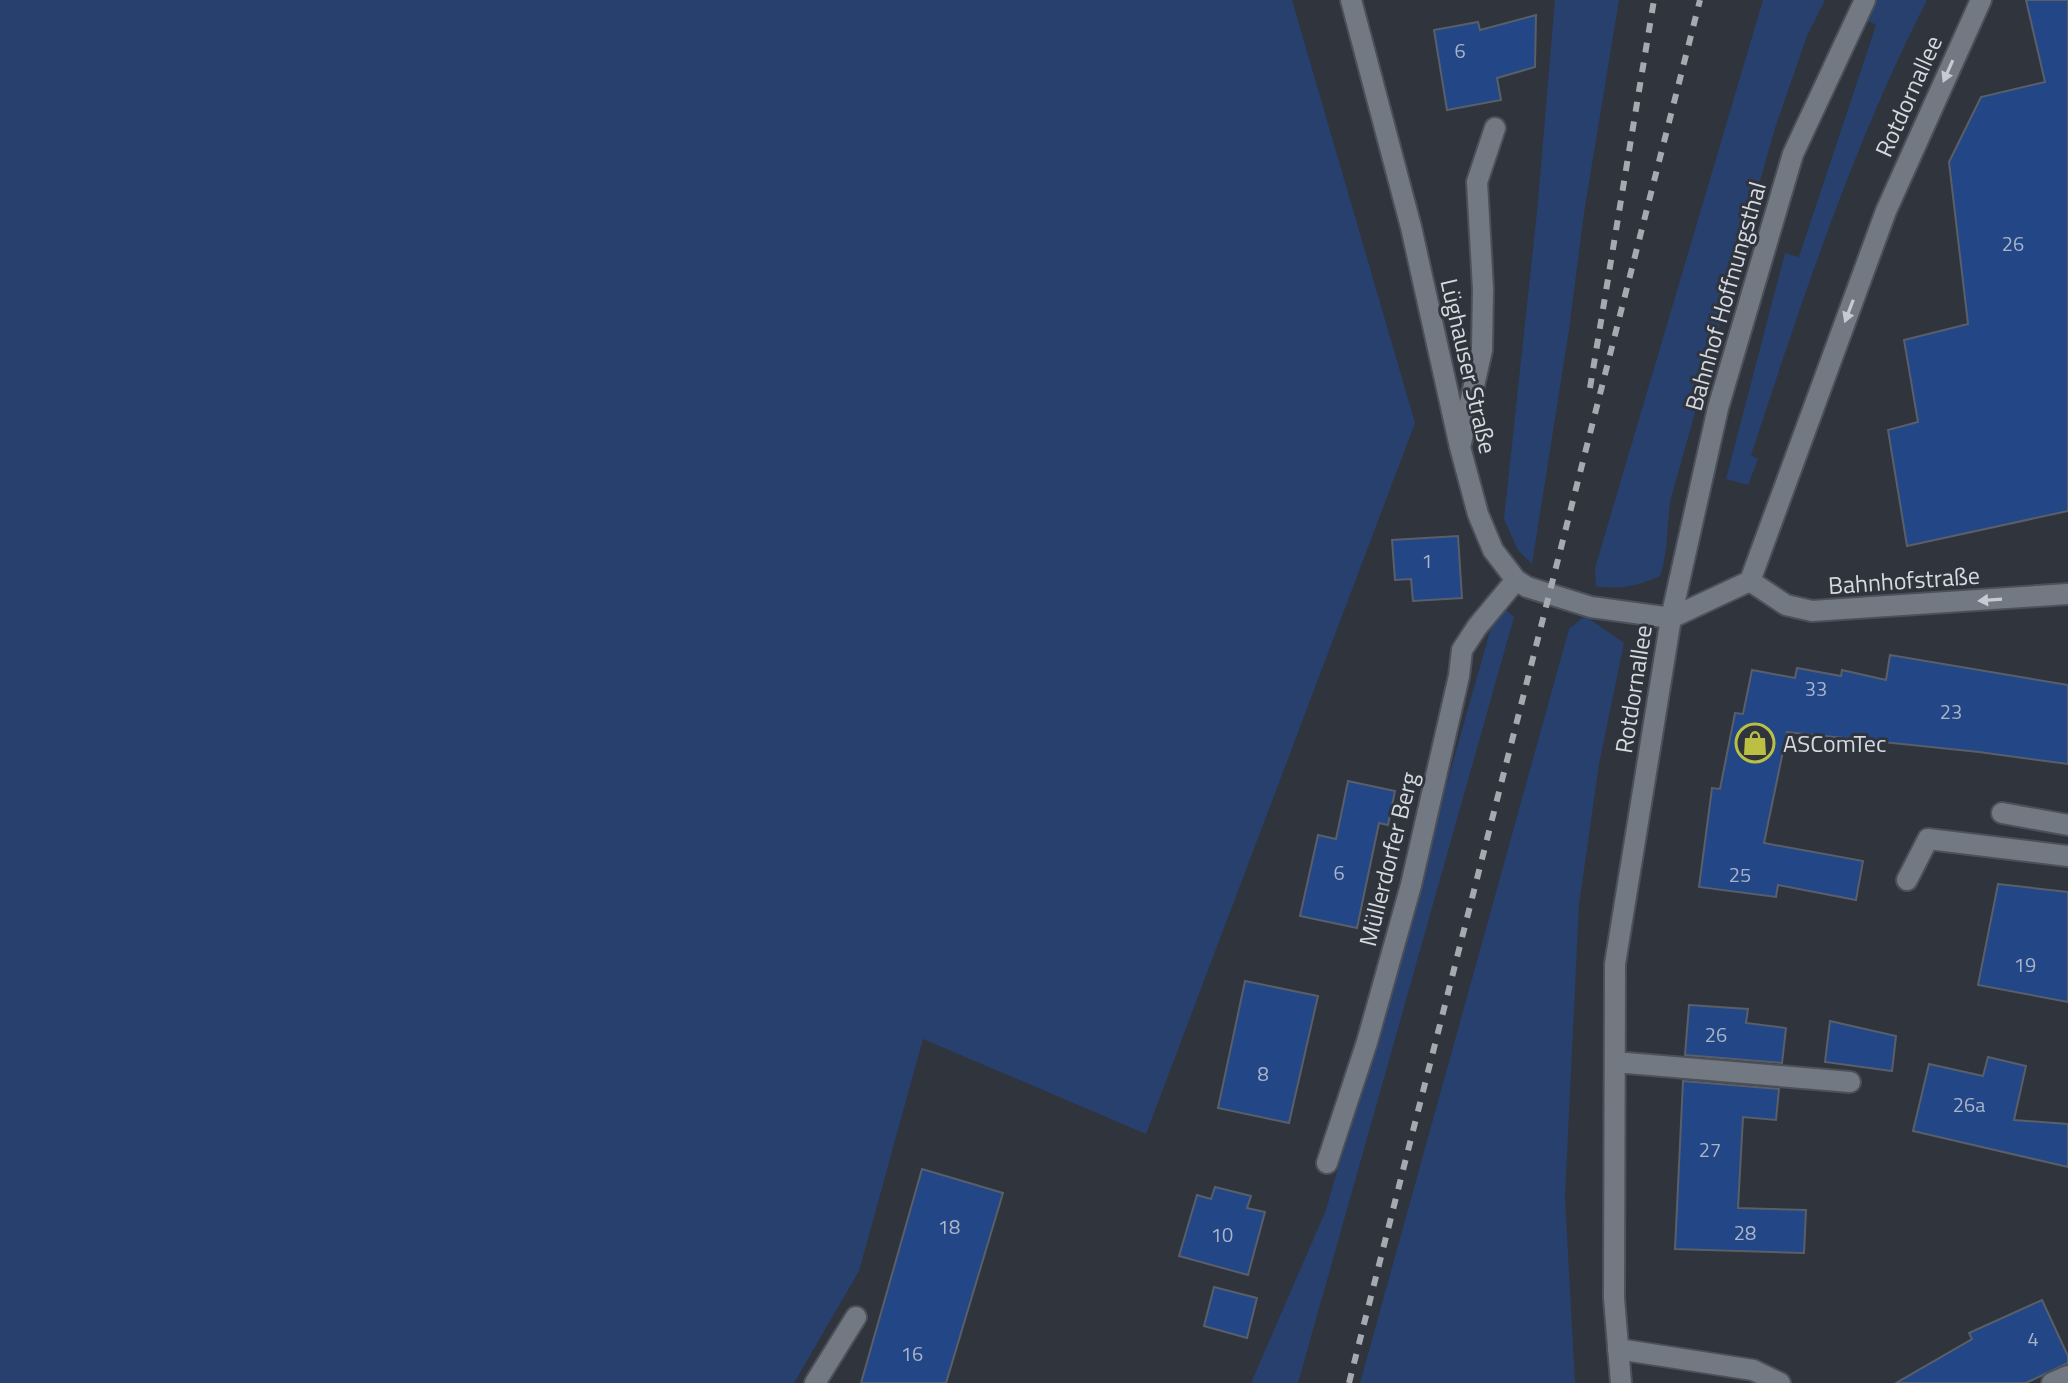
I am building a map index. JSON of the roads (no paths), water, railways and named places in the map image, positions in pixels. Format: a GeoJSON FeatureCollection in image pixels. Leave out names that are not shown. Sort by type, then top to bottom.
{"type":"FeatureCollection","features":[{"type":"Feature","properties":{"kind":"street","name":"Lüghauser Straße"},"geometry":{"type":"LineString","coordinates":[[1351,0],[1407,212],[1478,514],[1493,550],[1516,580]]}},
{"type":"Feature","properties":{"kind":"street","name":"Bahnhof Hoffnungsthal"},"geometry":{"type":"LineString","coordinates":[[1671,618],[1718,408],[1793,154],[1865,0]]}},
{"type":"Feature","properties":{"kind":"street","name":"Rotdornallee"},"geometry":{"type":"LineString","coordinates":[[1621,1383],[1614,1298],[1615,964],[1671,618],[1750,581],[1886,211],[1981,0]]}},
{"type":"Feature","properties":{"kind":"street"},"geometry":{"type":"LineString","coordinates":[[1460,447],[1482,350],[1483,289],[1477,182],[1495,128]]}},
{"type":"Feature","properties":{"kind":"street"},"geometry":{"type":"LineString","coordinates":[[1516,580],[1527,587],[1591,607],[1671,618]]}},
{"type":"Feature","properties":{"kind":"street","name":"Müllerdorfer Berg"},"geometry":{"type":"LineString","coordinates":[[1327,1163],[1367,1042],[1411,885],[1459,676],[1462,650],[1516,580]]}},
{"type":"Feature","properties":{"kind":"street","name":"Bahnhofstraße"},"geometry":{"type":"LineString","coordinates":[[1750,581],[1786,605],[1812,611],[2068,594]]}},
{"type":"Feature","properties":{"kind":"street"},"geometry":{"type":"LineString","coordinates":[[2002,813],[2068,825]]}},
{"type":"Feature","properties":{"kind":"street"},"geometry":{"type":"LineString","coordinates":[[1907,880],[1928,839],[2068,856]]}},
{"type":"Feature","properties":{"kind":"street"},"geometry":{"type":"LineString","coordinates":[[1615,1062],[1850,1082]]}},
{"type":"Feature","properties":{"kind":"street"},"geometry":{"type":"LineString","coordinates":[[815,1383],[856,1317]]}},
{"type":"Feature","properties":{"kind":"street"},"geometry":{"type":"LineString","coordinates":[[1618,1349],[1753,1370],[1780,1383]]}},
{"type":"Feature","properties":{"kind":"street"},"geometry":{"type":"LineString","coordinates":[[2052,1383],[2068,1376]]}},
{"type":"Feature","properties":{"kind":"railway"},"geometry":{"type":"LineString","coordinates":[[1590,388],[1654,0]]}},
{"type":"Feature","properties":{"kind":"railway"},"geometry":{"type":"LineString","coordinates":[[1349,1383],[1700,0]]}},
{"type":"Feature","properties":{"kind":"place","name":"ASComTec"},"geometry":{"type":"Point","coordinates":[1755,743]}}]}
